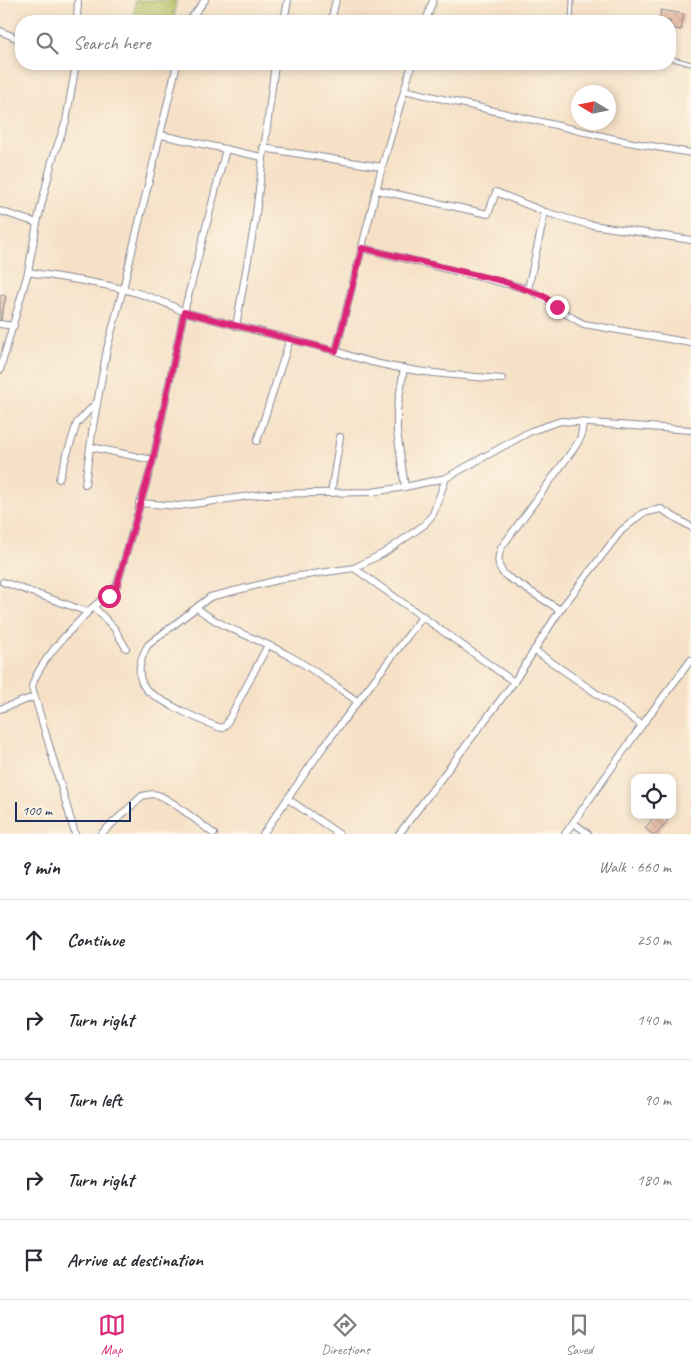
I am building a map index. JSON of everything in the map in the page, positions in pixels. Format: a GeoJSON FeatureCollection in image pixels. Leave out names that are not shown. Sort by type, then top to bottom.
{"type":"FeatureCollection","features":[{"type":"Feature","properties":{"kind":"street"},"geometry":{"type":"LineString","coordinates":[[77,15],[78,0]]}},
{"type":"Feature","properties":{"kind":"street"},"geometry":{"type":"LineString","coordinates":[[194,15],[205,0]]}},
{"type":"Feature","properties":{"kind":"street"},"geometry":{"type":"LineString","coordinates":[[285,15],[288,0]]}},
{"type":"Feature","properties":{"kind":"street"},"geometry":{"type":"LineString","coordinates":[[332,15],[336,0]]}},
{"type":"Feature","properties":{"kind":"street"},"geometry":{"type":"LineString","coordinates":[[428,15],[433,0]]}},
{"type":"Feature","properties":{"kind":"street"},"geometry":{"type":"LineString","coordinates":[[0,31],[15,37]]}},
{"type":"Feature","properties":{"kind":"street"},"geometry":{"type":"LineString","coordinates":[[0,370],[28,272],[37,223],[52,161],[66,121],[75,70]]}},
{"type":"Feature","properties":{"kind":"street"},"geometry":{"type":"LineString","coordinates":[[85,484],[107,349],[176,70]]}},
{"type":"Feature","properties":{"kind":"street"},"geometry":{"type":"LineString","coordinates":[[236,326],[255,221],[274,70]]}},
{"type":"Feature","properties":{"kind":"street"},"geometry":{"type":"LineString","coordinates":[[336,351],[382,167],[410,70]]}},
{"type":"Feature","properties":{"kind":"street"},"geometry":{"type":"LineString","coordinates":[[404,90],[628,142],[691,153]]}},
{"type":"Feature","properties":{"kind":"street"},"geometry":{"type":"LineString","coordinates":[[161,135],[262,157]]}},
{"type":"Feature","properties":{"kind":"street"},"geometry":{"type":"LineString","coordinates":[[263,148],[382,167]]}},
{"type":"Feature","properties":{"kind":"street"},"geometry":{"type":"LineString","coordinates":[[75,834],[34,697],[32,687],[34,675],[88,612],[109,596],[117,585],[139,503],[153,460],[184,312],[226,149]]}},
{"type":"Feature","properties":{"kind":"street"},"geometry":{"type":"LineString","coordinates":[[377,190],[488,214],[496,192],[545,212],[586,224],[691,240]]}},
{"type":"Feature","properties":{"kind":"street"},"geometry":{"type":"LineString","coordinates":[[0,211],[37,223]]}},
{"type":"Feature","properties":{"kind":"street"},"geometry":{"type":"LineString","coordinates":[[528,290],[545,212]]}},
{"type":"Feature","properties":{"kind":"street"},"geometry":{"type":"LineString","coordinates":[[362,248],[528,290],[544,296],[571,318],[584,324],[691,343]]}},
{"type":"Feature","properties":{"kind":"street"},"geometry":{"type":"LineString","coordinates":[[28,272],[123,289],[166,302],[184,312],[336,351],[360,360],[404,368],[502,379]]}},
{"type":"Feature","properties":{"kind":"street"},"geometry":{"type":"LineString","coordinates":[[0,324],[14,326]]}},
{"type":"Feature","properties":{"kind":"street"},"geometry":{"type":"LineString","coordinates":[[257,442],[290,339]]}},
{"type":"Feature","properties":{"kind":"street"},"geometry":{"type":"LineString","coordinates":[[404,368],[397,410],[397,432],[405,487]]}},
{"type":"Feature","properties":{"kind":"street"},"geometry":{"type":"LineString","coordinates":[[59,479],[78,423],[98,401]]}},
{"type":"Feature","properties":{"kind":"street"},"geometry":{"type":"LineString","coordinates":[[139,503],[179,506],[264,494],[372,492],[405,487],[446,478],[548,424],[561,421],[691,430]]}},
{"type":"Feature","properties":{"kind":"street"},"geometry":{"type":"LineString","coordinates":[[560,610],[506,576],[500,570],[498,559],[501,548],[576,447],[581,437],[583,422]]}},
{"type":"Feature","properties":{"kind":"street"},"geometry":{"type":"LineString","coordinates":[[331,493],[340,437]]}},
{"type":"Feature","properties":{"kind":"street"},"geometry":{"type":"LineString","coordinates":[[91,447],[153,460]]}},
{"type":"Feature","properties":{"kind":"street"},"geometry":{"type":"LineString","coordinates":[[268,645],[226,726],[217,727],[186,713],[145,689],[140,674],[140,663],[148,645],[210,597],[286,578],[354,568],[384,553],[424,525],[433,514],[446,478]]}},
{"type":"Feature","properties":{"kind":"street"},"geometry":{"type":"LineString","coordinates":[[399,834],[514,682],[560,610],[621,531],[643,513],[652,510],[667,511],[691,527]]}},
{"type":"Feature","properties":{"kind":"street"},"geometry":{"type":"LineString","coordinates":[[354,568],[514,682]]}},
{"type":"Feature","properties":{"kind":"street"},"geometry":{"type":"LineString","coordinates":[[3,582],[88,612]]}},
{"type":"Feature","properties":{"kind":"street"},"geometry":{"type":"LineString","coordinates":[[95,608],[114,628],[126,648]]}},
{"type":"Feature","properties":{"kind":"street"},"geometry":{"type":"LineString","coordinates":[[197,608],[221,625],[286,654],[357,701]]}},
{"type":"Feature","properties":{"kind":"street"},"geometry":{"type":"LineString","coordinates":[[263,834],[357,701],[423,616]]}},
{"type":"Feature","properties":{"kind":"street"},"geometry":{"type":"LineString","coordinates":[[534,650],[642,724]]}},
{"type":"Feature","properties":{"kind":"street"},"geometry":{"type":"LineString","coordinates":[[566,834],[642,724],[689,670],[691,660]]}},
{"type":"Feature","properties":{"kind":"street"},"geometry":{"type":"LineString","coordinates":[[0,709],[34,697]]}},
{"type":"Feature","properties":{"kind":"street"},"geometry":{"type":"LineString","coordinates":[[101,834],[142,796],[149,794],[158,795],[214,834]]}},
{"type":"Feature","properties":{"kind":"street"},"geometry":{"type":"LineString","coordinates":[[288,799],[339,834]]}},
{"type":"Feature","properties":{"kind":"street"},"geometry":{"type":"LineString","coordinates":[[574,823],[588,834]]}},
{"type":"Feature","properties":{"kind":"lane"},"geometry":{"type":"LineString","coordinates":[[571,15],[572,0]]}},
{"type":"Feature","properties":{"kind":"lane"},"geometry":{"type":"LineString","coordinates":[[676,60],[691,64]]}},
{"type":"Feature","properties":{"kind":"green space"},"geometry":{"type":"Polygon","coordinates":[[[135,0],[176,0],[175,15],[134,15],[135,0]]]}},
{"type":"Feature","properties":{"kind":"building"},"geometry":{"type":"Polygon","coordinates":[[[661,10],[684,14],[681,30],[676,29],[676,15],[660,15],[661,10]]]}},
{"type":"Feature","properties":{"kind":"building"},"geometry":{"type":"Polygon","coordinates":[[[0,295],[6,296],[1,320],[0,320],[0,295]]]}},
{"type":"Feature","properties":{"kind":"building"},"geometry":{"type":"Polygon","coordinates":[[[653,819],[668,820],[657,834],[652,834],[645,828],[653,819]]]}},
{"type":"Feature","properties":{"kind":"route"},"geometry":{"type":"LineString","coordinates":[[109,596],[117,585],[139,503],[153,460],[184,312],[336,351],[362,248],[502,281],[544,296],[557,307]]}}]}
